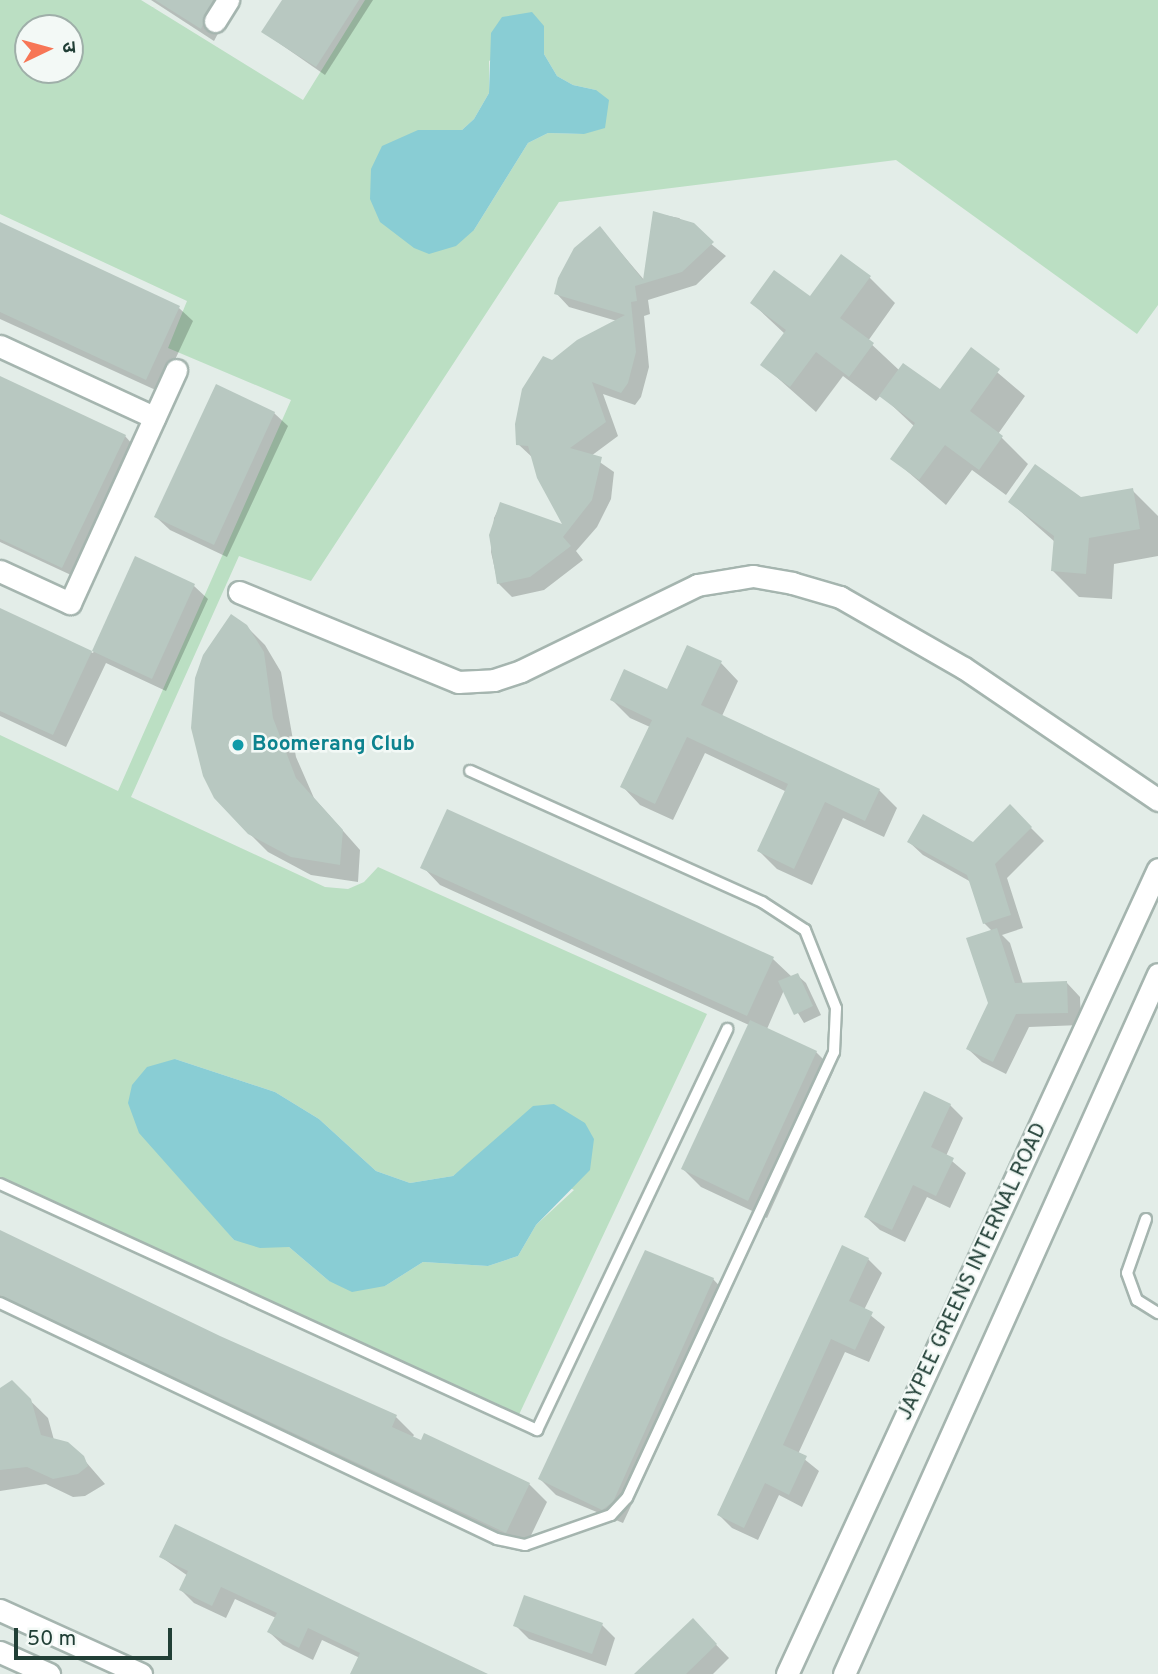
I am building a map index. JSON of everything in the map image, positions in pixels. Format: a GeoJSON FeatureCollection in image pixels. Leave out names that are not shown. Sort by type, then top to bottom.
{"type":"FeatureCollection","features":[{"type":"Feature","properties":{"kind":"street"},"geometry":{"type":"LineString","coordinates":[[215,21],[228,0]]}},
{"type":"Feature","properties":{"kind":"street"},"geometry":{"type":"LineString","coordinates":[[0,346],[154,416]]}},
{"type":"Feature","properties":{"kind":"street"},"geometry":{"type":"LineString","coordinates":[[0,571],[70,603],[176,370]]}},
{"type":"Feature","properties":{"kind":"street"},"geometry":{"type":"LineString","coordinates":[[239,592],[458,682],[494,680],[521,671],[697,585],[753,576],[792,583],[840,597],[964,668],[1158,800]]}},
{"type":"Feature","properties":{"kind":"street","name":"JAYPEE GREENS INTERNAL ROAD"},"geometry":{"type":"LineString","coordinates":[[787,1674],[1158,869]]}},
{"type":"Feature","properties":{"kind":"street","name":"JAYPEE GREENS INTERNAL ROAD"},"geometry":{"type":"LineString","coordinates":[[844,1674],[1158,974]]}},
{"type":"Feature","properties":{"kind":"street"},"geometry":{"type":"LineString","coordinates":[[0,1610],[141,1674]]}},
{"type":"Feature","properties":{"kind":"street"},"geometry":{"type":"LineString","coordinates":[[0,1652],[48,1674]]}},
{"type":"Feature","properties":{"kind":"lane"},"geometry":{"type":"LineString","coordinates":[[0,1303],[497,1539],[525,1545],[611,1516],[627,1498],[834,1052],[836,1008],[805,930],[762,902],[470,771]]}},
{"type":"Feature","properties":{"kind":"lane"},"geometry":{"type":"LineString","coordinates":[[0,1184],[537,1430],[727,1029]]}},
{"type":"Feature","properties":{"kind":"lane"},"geometry":{"type":"LineString","coordinates":[[1146,1219],[1127,1273],[1137,1300],[1158,1313]]}},
{"type":"Feature","properties":{"kind":"green space"},"geometry":{"type":"Polygon","coordinates":[[[0,0],[141,0],[303,100],[365,0],[1158,0],[1158,305],[1137,334],[896,160],[559,202],[311,581],[239,556],[131,797],[325,887],[348,889],[364,882],[378,867],[707,1014],[516,1421],[0,1187],[0,735],[118,791],[291,400],[168,348],[187,301],[0,214],[0,0]],[[544,26],[489,61],[489,93],[474,119],[462,130],[418,130],[474,230],[528,143],[548,133],[584,134],[596,90],[573,85],[557,76],[544,54],[544,26]],[[175,1059],[181,1176],[234,1240],[289,1247],[329,1281],[385,1286],[423,1262],[488,1266],[518,1256],[536,1225],[574,1190],[493,1144],[453,1176],[410,1183],[376,1171],[319,1119],[275,1092],[175,1059]]]}},
{"type":"Feature","properties":{"kind":"water"},"geometry":{"type":"Polygon","coordinates":[[[532,12],[544,26],[544,54],[557,76],[573,85],[596,90],[609,100],[605,128],[584,134],[548,133],[528,143],[474,230],[456,246],[429,254],[414,248],[380,222],[370,199],[371,169],[382,146],[418,130],[462,130],[474,119],[489,93],[491,33],[502,17],[532,12]]]}},
{"type":"Feature","properties":{"kind":"water"},"geometry":{"type":"Polygon","coordinates":[[[175,1059],[275,1092],[319,1119],[376,1171],[410,1183],[453,1176],[533,1106],[554,1104],[585,1123],[594,1139],[590,1170],[536,1225],[518,1256],[488,1266],[423,1262],[385,1286],[352,1292],[329,1281],[289,1247],[260,1248],[234,1240],[139,1133],[128,1103],[132,1085],[147,1067],[175,1059]]]}},
{"type":"Feature","properties":{"kind":"building"},"geometry":{"type":"Polygon","coordinates":[[[155,0],[213,0],[201,29],[155,0]]]}},
{"type":"Feature","properties":{"kind":"building"},"geometry":{"type":"Polygon","coordinates":[[[282,0],[359,0],[316,67],[261,32],[282,0]]]}},
{"type":"Feature","properties":{"kind":"building"},"geometry":{"type":"Polygon","coordinates":[[[653,211],[694,223],[714,242],[682,272],[635,286],[637,301],[631,302],[636,352],[628,383],[621,393],[592,382],[606,422],[570,448],[602,457],[592,500],[563,537],[571,546],[530,577],[497,584],[489,535],[500,502],[562,524],[537,478],[528,446],[516,445],[515,424],[522,389],[543,356],[552,360],[577,340],[625,315],[554,294],[558,278],[574,248],[600,226],[643,280],[653,211]]]}},
{"type":"Feature","properties":{"kind":"building"},"geometry":{"type":"Polygon","coordinates":[[[0,222],[180,306],[146,380],[0,312],[0,222]]]}},
{"type":"Feature","properties":{"kind":"building"},"geometry":{"type":"Polygon","coordinates":[[[841,254],[871,276],[840,318],[874,343],[849,377],[816,352],[790,387],[760,365],[786,330],[750,303],[774,270],[810,296],[841,254]]]}},
{"type":"Feature","properties":{"kind":"building"},"geometry":{"type":"Polygon","coordinates":[[[971,347],[1000,369],[970,411],[1003,436],[979,470],[945,445],[919,480],[890,459],[915,423],[879,396],[903,363],[940,389],[971,347]]]}},
{"type":"Feature","properties":{"kind":"building"},"geometry":{"type":"Polygon","coordinates":[[[0,376],[126,435],[62,568],[0,539],[0,376]]]}},
{"type":"Feature","properties":{"kind":"building"},"geometry":{"type":"Polygon","coordinates":[[[216,384],[275,412],[214,545],[154,517],[216,384]]]}},
{"type":"Feature","properties":{"kind":"building"},"geometry":{"type":"Polygon","coordinates":[[[1035,464],[1081,497],[1133,488],[1140,529],[1089,538],[1086,574],[1051,571],[1054,536],[1008,502],[1035,464]]]}},
{"type":"Feature","properties":{"kind":"building"},"geometry":{"type":"Polygon","coordinates":[[[135,556],[195,584],[152,679],[92,651],[135,556]]]}},
{"type":"Feature","properties":{"kind":"building"},"geometry":{"type":"Polygon","coordinates":[[[0,608],[92,651],[53,735],[0,711],[0,608]]]}},
{"type":"Feature","properties":{"kind":"building","name":"Boomerang Club"},"geometry":{"type":"Polygon","coordinates":[[[231,614],[247,625],[264,652],[273,718],[296,778],[343,830],[340,865],[291,857],[248,834],[214,798],[203,776],[191,728],[195,678],[203,655],[231,614]]]}},
{"type":"Feature","properties":{"kind":"building"},"geometry":{"type":"Polygon","coordinates":[[[687,645],[722,661],[701,705],[880,789],[865,821],[825,802],[794,869],[757,851],[788,784],[687,737],[655,804],[620,787],[652,720],[610,700],[624,669],[667,689],[687,645]]]}},
{"type":"Feature","properties":{"kind":"building"},"geometry":{"type":"Polygon","coordinates":[[[1010,804],[1032,827],[995,864],[1011,915],[983,924],[967,875],[907,842],[923,814],[973,842],[1010,804]]]}},
{"type":"Feature","properties":{"kind":"building"},"geometry":{"type":"Polygon","coordinates":[[[447,809],[774,957],[747,1016],[420,868],[447,809]]]}},
{"type":"Feature","properties":{"kind":"building"},"geometry":{"type":"Polygon","coordinates":[[[997,928],[1015,983],[1067,981],[1068,1013],[1016,1014],[993,1062],[966,1049],[988,1003],[966,938],[997,928]]]}},
{"type":"Feature","properties":{"kind":"building"},"geometry":{"type":"Polygon","coordinates":[[[798,973],[813,1006],[794,1015],[778,981],[798,973]]]}},
{"type":"Feature","properties":{"kind":"building"},"geometry":{"type":"Polygon","coordinates":[[[750,1020],[817,1051],[748,1201],[681,1169],[750,1020]]]}},
{"type":"Feature","properties":{"kind":"building"},"geometry":{"type":"Polygon","coordinates":[[[924,1091],[951,1104],[931,1147],[954,1158],[936,1196],[913,1185],[892,1230],[864,1217],[924,1091]]]}},
{"type":"Feature","properties":{"kind":"building"},"geometry":{"type":"Polygon","coordinates":[[[0,1230],[220,1336],[397,1415],[392,1427],[421,1440],[424,1433],[530,1483],[506,1533],[0,1295],[0,1230]]]}},
{"type":"Feature","properties":{"kind":"building"},"geometry":{"type":"Polygon","coordinates":[[[842,1245],[869,1258],[849,1301],[873,1312],[855,1350],[831,1339],[783,1445],[807,1456],[789,1495],[765,1483],[744,1528],[717,1515],[842,1245]]]}},
{"type":"Feature","properties":{"kind":"building"},"geometry":{"type":"Polygon","coordinates":[[[645,1250],[714,1278],[613,1502],[602,1510],[538,1479],[645,1250]]]}},
{"type":"Feature","properties":{"kind":"building"},"geometry":{"type":"Polygon","coordinates":[[[12,1380],[31,1399],[41,1435],[68,1442],[84,1456],[88,1466],[78,1474],[53,1479],[27,1467],[0,1470],[0,1388],[12,1380]]]}},
{"type":"Feature","properties":{"kind":"building"},"geometry":{"type":"Polygon","coordinates":[[[175,1524],[488,1674],[350,1674],[360,1653],[308,1628],[299,1648],[267,1632],[277,1613],[221,1587],[212,1606],[179,1590],[188,1571],[159,1557],[175,1524]]]}},
{"type":"Feature","properties":{"kind":"building"},"geometry":{"type":"Polygon","coordinates":[[[524,1595],[603,1623],[592,1654],[513,1626],[524,1595]]]}},
{"type":"Feature","properties":{"kind":"building"},"geometry":{"type":"Polygon","coordinates":[[[693,1618],[717,1644],[686,1674],[634,1674],[693,1618]]]}},
{"type":"Feature","properties":{"kind":"place","name":"Boomerang Club"},"geometry":{"type":"Point","coordinates":[238,745]}}]}
